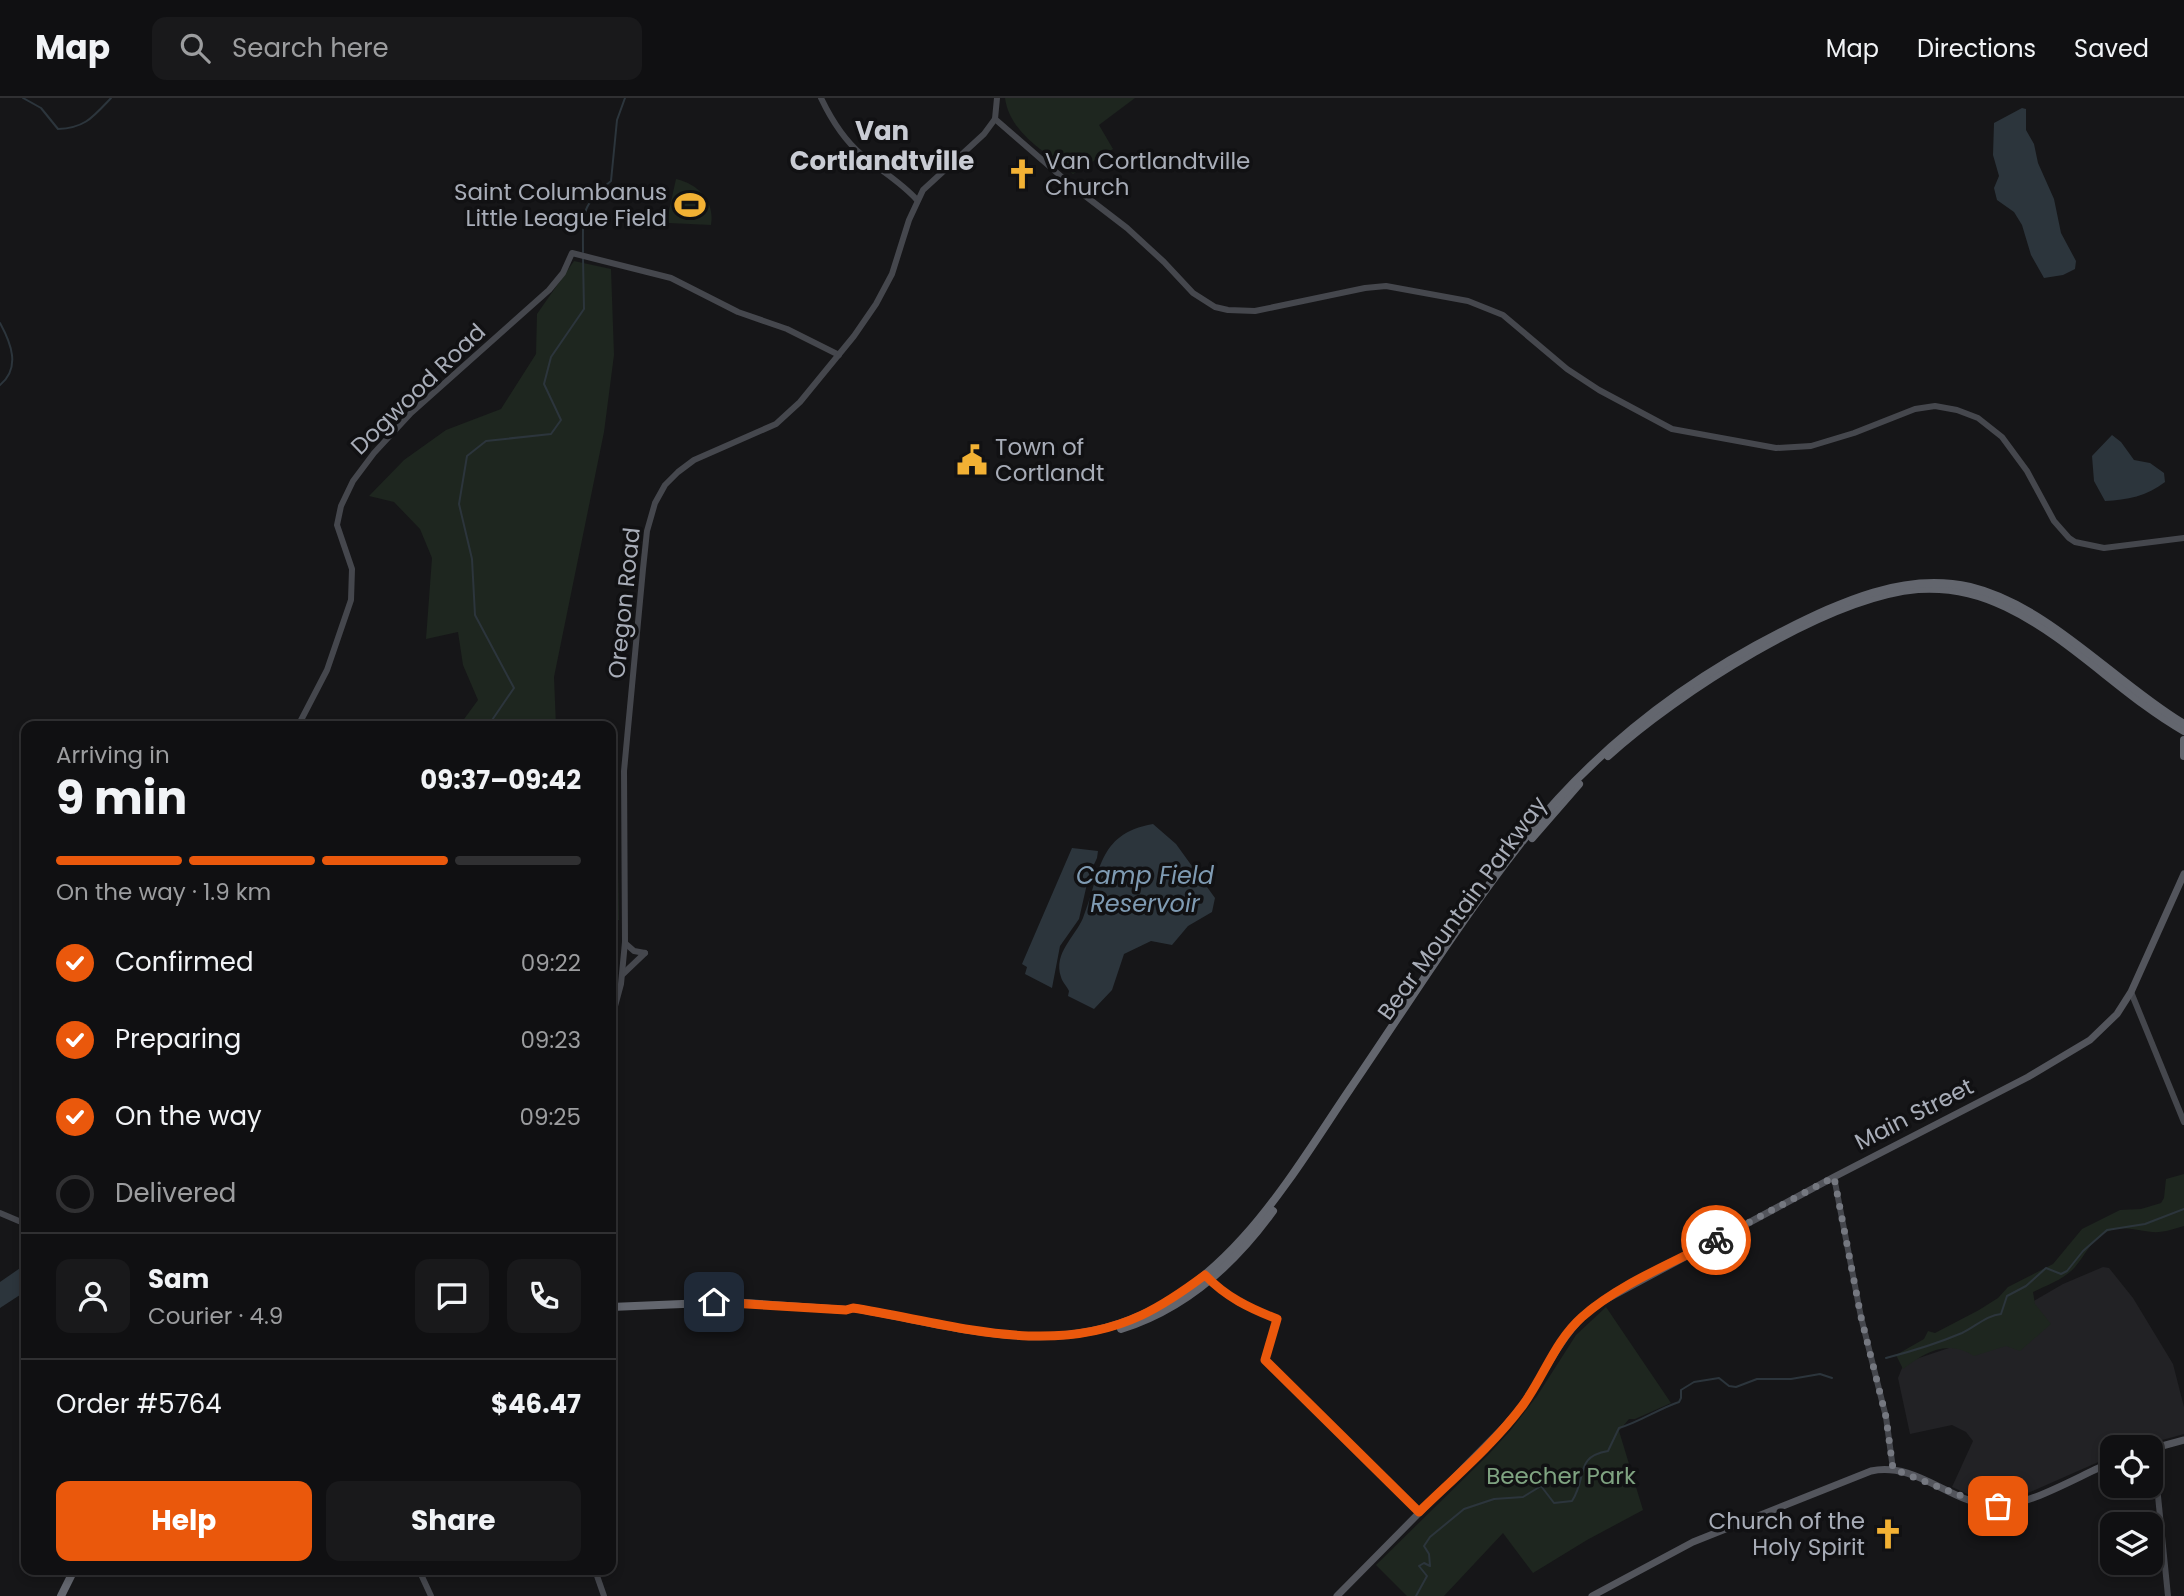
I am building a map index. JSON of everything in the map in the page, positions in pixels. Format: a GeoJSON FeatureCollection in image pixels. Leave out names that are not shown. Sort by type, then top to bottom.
{"type":"FeatureCollection","features":[{"type":"Feature","properties":{"kind":"highway","name":"Bear Mountain Parkway"},"geometry":{"type":"LineString","coordinates":[[1208,1278],[1268,1209],[1480,898],[1562,794],[1596,759],[1644,718],[1704,676],[1759,644],[1825,611],[1880,590],[1918,583],[1956,584],[1993,594],[2034,615],[2076,644],[2139,695],[2184,724]]}},
{"type":"Feature","properties":{"kind":"highway","name":"Bear Mountain Parkway"},"geometry":{"type":"LineString","coordinates":[[616,1307],[730,1302],[863,1309],[1001,1335],[1065,1336],[1104,1329],[1140,1316],[1171,1299],[1208,1278],[1236,1257],[1267,1219],[1486,899],[1557,808],[1602,761],[1653,718],[1757,651],[1824,618],[1886,595],[1927,589],[1960,591],[1992,600],[2036,623],[2135,699],[2184,731]]}},
{"type":"Feature","properties":{"kind":"highway"},"geometry":{"type":"LineString","coordinates":[[2184,740],[2184,756]]}},
{"type":"Feature","properties":{"kind":"highway"},"geometry":{"type":"LineString","coordinates":[[61,1596],[72,1575]]}},
{"type":"Feature","properties":{"kind":"main road","name":"Main Street"},"geometry":{"type":"LineString","coordinates":[[1337,1596],[1502,1429],[1523,1404],[1555,1349],[1570,1329],[1594,1306],[2070,1053],[2099,1033],[2117,1014],[2131,992],[2184,874]]}},
{"type":"Feature","properties":{"kind":"main road"},"geometry":{"type":"LineString","coordinates":[[2163,1446],[2184,1440]]}},
{"type":"Feature","properties":{"kind":"main road"},"geometry":{"type":"LineString","coordinates":[[1592,1596],[1675,1550],[1719,1530],[1864,1473],[1893,1469],[1977,1502],[2002,1506],[2035,1497],[2100,1467]]}},
{"type":"Feature","properties":{"kind":"street"},"geometry":{"type":"LineString","coordinates":[[821,98],[834,123],[856,149],[897,179],[917,200]]}},
{"type":"Feature","properties":{"kind":"street"},"geometry":{"type":"LineString","coordinates":[[998,98],[995,119],[1071,185],[1127,228],[1193,293],[1215,307],[1255,311],[1386,286],[1468,301],[1503,315],[1566,369],[1672,429],[1776,448],[1811,446],[1854,433],[1915,409],[1935,406],[1957,410],[1978,418],[2011,447],[2046,508],[2069,538],[2104,548],[2184,538]]}},
{"type":"Feature","properties":{"kind":"street","name":"Oregon Road"},"geometry":{"type":"LineString","coordinates":[[616,1001],[622,976],[625,942],[624,771],[647,531],[655,503],[670,479],[693,461],[776,424],[790,413],[872,311],[887,285],[917,200],[930,182],[979,139],[995,119]]}},
{"type":"Feature","properties":{"kind":"street","name":"Dogwood Road"},"geometry":{"type":"LineString","coordinates":[[301,721],[327,670],[351,600],[352,569],[337,525],[341,506],[353,481],[374,453],[411,413],[549,290],[576,254],[671,278],[738,312],[787,329],[839,355]]}},
{"type":"Feature","properties":{"kind":"street"},"geometry":{"type":"LineString","coordinates":[[622,976],[645,953],[628,948],[625,942]]}},
{"type":"Feature","properties":{"kind":"street"},"geometry":{"type":"LineString","coordinates":[[2131,992],[2184,1122]]}},
{"type":"Feature","properties":{"kind":"street"},"geometry":{"type":"LineString","coordinates":[[1834,1177],[1861,1317],[1888,1426],[1893,1469]]}},
{"type":"Feature","properties":{"kind":"street"},"geometry":{"type":"LineString","coordinates":[[0,1213],[21,1222]]}},
{"type":"Feature","properties":{"kind":"street"},"geometry":{"type":"LineString","coordinates":[[1208,1278],[1239,1303],[1277,1319],[1265,1360],[1419,1512]]}},
{"type":"Feature","properties":{"kind":"street"},"geometry":{"type":"LineString","coordinates":[[2158,1498],[2168,1596]]}},
{"type":"Feature","properties":{"kind":"street"},"geometry":{"type":"LineString","coordinates":[[421,1575],[431,1596]]}},
{"type":"Feature","properties":{"kind":"street"},"geometry":{"type":"LineString","coordinates":[[597,1575],[604,1596]]}},
{"type":"Feature","properties":{"kind":"shaded area"},"geometry":{"type":"Polygon","coordinates":[[[2103,1267],[2109,1268],[2133,1298],[2173,1364],[2184,1407],[2184,1434],[2163,1440],[2163,1435],[2100,1435],[2100,1461],[2003,1502],[1976,1498],[1952,1487],[1973,1441],[1966,1432],[1952,1425],[1910,1434],[1898,1378],[1904,1363],[1958,1345],[2063,1284],[2103,1267]]]}},
{"type":"Feature","properties":{"kind":"green space"},"geometry":{"type":"Polygon","coordinates":[[[1005,98],[1135,98],[1099,125],[1113,149],[1073,174],[1022,132],[1008,111],[1005,98]]]}},
{"type":"Feature","properties":{"kind":"green space","name":"Saint Columbanus Little League Field"},"geometry":{"type":"Polygon","coordinates":[[[676,179],[698,189],[703,195],[710,208],[711,225],[669,223],[667,220],[676,179]]]}},
{"type":"Feature","properties":{"kind":"green space"},"geometry":{"type":"Polygon","coordinates":[[[574,261],[611,269],[614,355],[604,432],[554,677],[556,721],[463,721],[478,700],[463,665],[458,632],[426,639],[432,558],[420,529],[394,502],[369,496],[404,460],[446,430],[501,409],[536,354],[537,314],[574,261]]]}},
{"type":"Feature","properties":{"kind":"green space"},"geometry":{"type":"Polygon","coordinates":[[[616,763],[619,920],[616,920],[616,763]]]}},
{"type":"Feature","properties":{"kind":"green space"},"geometry":{"type":"Polygon","coordinates":[[[2184,1174],[2184,1226],[2156,1232],[2120,1228],[2098,1238],[2071,1271],[2033,1292],[2035,1304],[2051,1324],[2020,1351],[2006,1346],[1974,1356],[1954,1348],[1945,1348],[1920,1357],[1903,1369],[1896,1355],[1924,1339],[1928,1331],[1935,1333],[1979,1310],[1998,1298],[2008,1287],[2053,1264],[2082,1229],[2120,1210],[2141,1209],[2161,1203],[2166,1179],[2184,1174]]]}},
{"type":"Feature","properties":{"kind":"green space","name":"Beecher Park"},"geometry":{"type":"Polygon","coordinates":[[[1606,1307],[1671,1403],[1635,1419],[1629,1419],[1619,1431],[1643,1510],[1533,1573],[1503,1533],[1444,1596],[1407,1596],[1376,1565],[1510,1431],[1537,1396],[1576,1335],[1606,1307]]]}},
{"type":"Feature","properties":{"kind":"water"},"geometry":{"type":"Polygon","coordinates":[[[2022,108],[2026,109],[2026,130],[2034,144],[2038,163],[2054,199],[2061,233],[2076,261],[2075,269],[2063,275],[2044,278],[2031,255],[2022,225],[2014,212],[1997,200],[1994,188],[1999,176],[1993,155],[1994,123],[2022,108]]]}},
{"type":"Feature","properties":{"kind":"water"},"geometry":{"type":"Polygon","coordinates":[[[2112,435],[2121,442],[2134,460],[2150,463],[2164,473],[2165,482],[2136,496],[2105,501],[2094,481],[2092,456],[2112,435]]]}},
{"type":"Feature","properties":{"kind":"water","name":"Camp Field Reservoir"},"geometry":{"type":"Polygon","coordinates":[[[1153,824],[1176,844],[1215,898],[1212,912],[1188,926],[1172,945],[1151,941],[1124,954],[1112,990],[1094,1009],[1068,996],[1069,991],[1059,968],[1062,953],[1083,918],[1103,858],[1121,837],[1134,829],[1153,824]]]}},
{"type":"Feature","properties":{"kind":"water","name":"Camp Field Reservoir"},"geometry":{"type":"Polygon","coordinates":[[[1072,848],[1098,851],[1089,875],[1079,919],[1060,946],[1052,988],[1025,974],[1027,967],[1022,964],[1072,848]]]}},
{"type":"Feature","properties":{"kind":"water"},"geometry":{"type":"Polygon","coordinates":[[[21,1267],[21,1294],[0,1308],[0,1282],[21,1267]]]}},
{"type":"Feature","properties":{"kind":"waterway"},"geometry":{"type":"LineString","coordinates":[[23,98],[41,108],[58,129],[82,124],[111,98]]}},
{"type":"Feature","properties":{"kind":"waterway"},"geometry":{"type":"LineString","coordinates":[[583,252],[585,212],[594,197],[611,181],[617,120],[625,98]]}},
{"type":"Feature","properties":{"kind":"waterway"},"geometry":{"type":"LineString","coordinates":[[491,721],[514,688],[475,615],[472,559],[459,504],[467,456],[486,441],[551,434],[561,420],[544,384],[551,357],[584,309],[583,258]]}},
{"type":"Feature","properties":{"kind":"waterway"},"geometry":{"type":"LineString","coordinates":[[0,323],[12,355],[10,371],[0,385]]}},
{"type":"Feature","properties":{"kind":"waterway"},"geometry":{"type":"LineString","coordinates":[[1886,1358],[1943,1341],[2001,1314],[2007,1296],[2026,1286],[2046,1268],[2061,1274],[2067,1271],[2083,1251],[2107,1230],[2145,1224],[2184,1209]]}},
{"type":"Feature","properties":{"kind":"waterway"},"geometry":{"type":"LineString","coordinates":[[1416,1596],[1427,1576],[1419,1566],[1424,1563],[1430,1566],[1429,1554],[1424,1546],[1430,1537],[1464,1509],[1494,1499],[1523,1497],[1541,1486],[1554,1503],[1572,1501],[1586,1463],[1597,1454],[1608,1451],[1619,1428],[1679,1402],[1681,1390],[1694,1382],[1719,1378],[1729,1386],[1736,1387],[1757,1379],[1791,1379],[1820,1374],[1832,1378]]}},
{"type":"Feature","properties":{"kind":"way so far"},"geometry":{"type":"LineString","coordinates":[[1716,1240],[1834,1177],[1861,1317],[1886,1417],[1893,1469],[1977,1502],[1998,1506]]}},
{"type":"Feature","properties":{"kind":"place","name":"Van Cortlandtville Church"},"geometry":{"type":"Point","coordinates":[1022,174]}},
{"type":"Feature","properties":{"kind":"place","name":"Saint Columbanus Little League Field"},"geometry":{"type":"Point","coordinates":[690,205]}},
{"type":"Feature","properties":{"kind":"place","name":"Town of Cortlandt"},"geometry":{"type":"Point","coordinates":[972,460]}},
{"type":"Feature","properties":{"kind":"place","name":"Church of the Holy Spirit"},"geometry":{"type":"Point","coordinates":[1888,1534]}},
{"type":"Feature","properties":{"kind":"district","name":"Van Cortlandtville"},"geometry":{"type":"Point","coordinates":[882,146]}},
{"type":"Feature","properties":{"kind":"route"},"geometry":{"type":"LineString","coordinates":[[714,1302],[846,1310],[853,1308],[984,1333],[1023,1337],[1056,1336],[1080,1334],[1130,1321],[1164,1304],[1205,1275],[1217,1288],[1239,1303],[1277,1319],[1265,1360],[1419,1512],[1502,1429],[1523,1404],[1555,1349],[1579,1319],[1613,1295],[1716,1240]]}}]}
